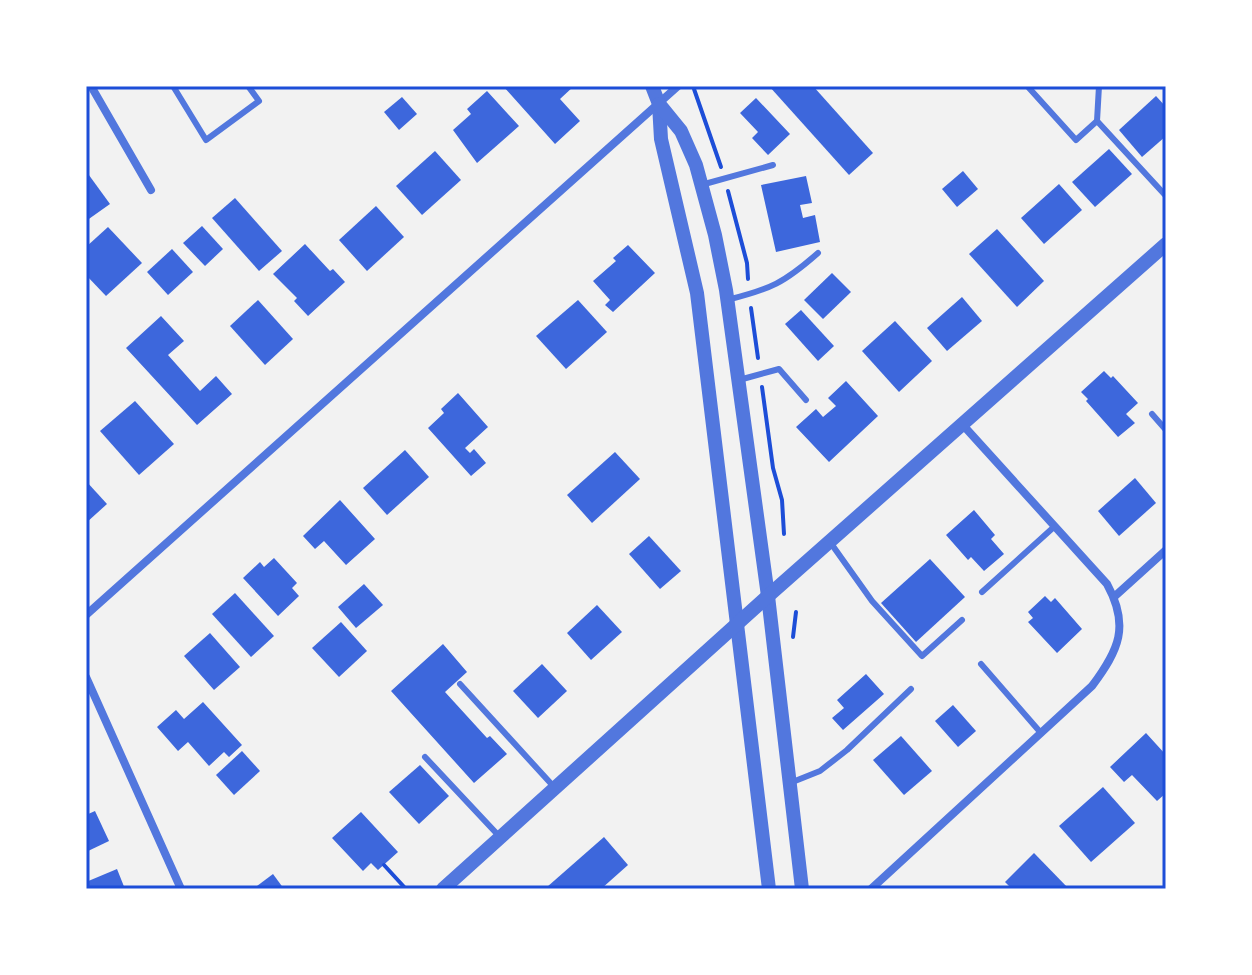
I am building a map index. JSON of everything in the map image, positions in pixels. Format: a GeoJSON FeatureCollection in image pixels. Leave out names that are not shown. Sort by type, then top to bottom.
{"type":"FeatureCollection","features":[{"type":"Feature","properties":{"kind":"street"},"geometry":{"type":"LineString","coordinates":[[91,86],[151,190]]}},
{"type":"Feature","properties":{"kind":"street"},"geometry":{"type":"LineString","coordinates":[[652,86],[659,104],[681,131],[715,235],[739,380],[768,596],[802,889]]}},
{"type":"Feature","properties":{"kind":"street"},"geometry":{"type":"LineString","coordinates":[[86,615],[678,86]]}},
{"type":"Feature","properties":{"kind":"street"},"geometry":{"type":"LineString","coordinates":[[659,104],[661,139],[697,293],[769,889]]}},
{"type":"Feature","properties":{"kind":"street"},"geometry":{"type":"LineString","coordinates":[[443,889],[962,424],[1164,251]]}},
{"type":"Feature","properties":{"kind":"street"},"geometry":{"type":"LineString","coordinates":[[871,889],[1092,686],[1117,647],[1121,621],[1107,584],[962,424]]}},
{"type":"Feature","properties":{"kind":"street"},"geometry":{"type":"LineString","coordinates":[[1114,597],[1166,550]]}},
{"type":"Feature","properties":{"kind":"street"},"geometry":{"type":"LineString","coordinates":[[86,677],[181,889]]}},
{"type":"Feature","properties":{"kind":"lane"},"geometry":{"type":"LineString","coordinates":[[173,86],[206,140],[259,101],[248,86]]}},
{"type":"Feature","properties":{"kind":"lane"},"geometry":{"type":"LineString","coordinates":[[1029,88],[1076,140],[1097,121],[1099,86]]}},
{"type":"Feature","properties":{"kind":"lane"},"geometry":{"type":"LineString","coordinates":[[1097,121],[1166,196]]}},
{"type":"Feature","properties":{"kind":"lane"},"geometry":{"type":"LineString","coordinates":[[701,185],[773,165]]}},
{"type":"Feature","properties":{"kind":"lane"},"geometry":{"type":"LineString","coordinates":[[727,300],[769,290],[818,253]]}},
{"type":"Feature","properties":{"kind":"lane"},"geometry":{"type":"LineString","coordinates":[[739,380],[779,369],[806,400]]}},
{"type":"Feature","properties":{"kind":"lane"},"geometry":{"type":"LineString","coordinates":[[1152,414],[1166,430]]}},
{"type":"Feature","properties":{"kind":"lane"},"geometry":{"type":"LineString","coordinates":[[982,592],[1055,526]]}},
{"type":"Feature","properties":{"kind":"lane"},"geometry":{"type":"LineString","coordinates":[[830,542],[872,601],[922,656],[962,620]]}},
{"type":"Feature","properties":{"kind":"lane"},"geometry":{"type":"LineString","coordinates":[[981,664],[1041,733]]}},
{"type":"Feature","properties":{"kind":"lane"},"geometry":{"type":"LineString","coordinates":[[460,684],[556,788]]}},
{"type":"Feature","properties":{"kind":"lane"},"geometry":{"type":"LineString","coordinates":[[790,783],[820,771],[847,750],[911,689]]}},
{"type":"Feature","properties":{"kind":"lane"},"geometry":{"type":"LineString","coordinates":[[425,757],[500,838]]}},
{"type":"Feature","properties":{"kind":"path"},"geometry":{"type":"LineString","coordinates":[[384,865],[406,889]]}},
{"type":"Feature","properties":{"kind":"building"},"geometry":{"type":"Polygon","coordinates":[[[503,86],[574,86],[560,99],[580,121],[555,144],[503,86]]]}},
{"type":"Feature","properties":{"kind":"building"},"geometry":{"type":"Polygon","coordinates":[[[769,86],[813,86],[873,153],[849,175],[769,86]]]}},
{"type":"Feature","properties":{"kind":"building"},"geometry":{"type":"Polygon","coordinates":[[[487,91],[519,126],[477,163],[453,130],[471,114],[467,109],[487,91]]]}},
{"type":"Feature","properties":{"kind":"building"},"geometry":{"type":"Polygon","coordinates":[[[1156,96],[1166,107],[1166,136],[1142,157],[1119,130],[1156,96]]]}},
{"type":"Feature","properties":{"kind":"building"},"geometry":{"type":"Polygon","coordinates":[[[402,97],[417,114],[399,130],[384,112],[402,97]]]}},
{"type":"Feature","properties":{"kind":"building"},"geometry":{"type":"Polygon","coordinates":[[[756,98],[790,134],[768,155],[752,138],[758,132],[740,113],[756,98]]]}},
{"type":"Feature","properties":{"kind":"building"},"geometry":{"type":"Polygon","coordinates":[[[1109,149],[1132,174],[1095,207],[1072,182],[1109,149]]]}},
{"type":"Feature","properties":{"kind":"building"},"geometry":{"type":"Polygon","coordinates":[[[435,151],[461,180],[422,215],[396,186],[435,151]]]}},
{"type":"Feature","properties":{"kind":"building"},"geometry":{"type":"Polygon","coordinates":[[[86,171],[110,204],[86,221],[86,171]]]}},
{"type":"Feature","properties":{"kind":"building"},"geometry":{"type":"Polygon","coordinates":[[[963,171],[978,189],[957,207],[942,189],[963,171]]]}},
{"type":"Feature","properties":{"kind":"building"},"geometry":{"type":"Polygon","coordinates":[[[806,176],[812,203],[800,205],[803,218],[815,215],[820,242],[776,252],[761,185],[806,176]]]}},
{"type":"Feature","properties":{"kind":"building"},"geometry":{"type":"Polygon","coordinates":[[[1059,184],[1082,210],[1044,244],[1021,218],[1059,184]]]}},
{"type":"Feature","properties":{"kind":"building"},"geometry":{"type":"Polygon","coordinates":[[[235,198],[282,251],[259,271],[212,218],[235,198]]]}},
{"type":"Feature","properties":{"kind":"building"},"geometry":{"type":"Polygon","coordinates":[[[376,206],[404,237],[367,271],[339,240],[376,206]]]}},
{"type":"Feature","properties":{"kind":"building"},"geometry":{"type":"Polygon","coordinates":[[[202,226],[223,249],[205,266],[183,243],[202,226]]]}},
{"type":"Feature","properties":{"kind":"building"},"geometry":{"type":"Polygon","coordinates":[[[108,227],[142,263],[106,296],[86,275],[86,247],[108,227]]]}},
{"type":"Feature","properties":{"kind":"building"},"geometry":{"type":"Polygon","coordinates":[[[997,229],[1044,281],[1017,307],[969,254],[997,229]]]}},
{"type":"Feature","properties":{"kind":"building"},"geometry":{"type":"Polygon","coordinates":[[[305,244],[345,282],[308,316],[294,301],[297,298],[273,274],[305,244]]]}},
{"type":"Feature","properties":{"kind":"building"},"geometry":{"type":"Polygon","coordinates":[[[628,245],[655,273],[613,312],[605,305],[610,300],[593,281],[616,261],[613,258],[628,245]]]}},
{"type":"Feature","properties":{"kind":"building"},"geometry":{"type":"Polygon","coordinates":[[[172,249],[193,272],[168,295],[147,272],[172,249]]]}},
{"type":"Feature","properties":{"kind":"building"},"geometry":{"type":"Polygon","coordinates":[[[832,273],[851,292],[823,319],[804,300],[832,273]]]}},
{"type":"Feature","properties":{"kind":"building"},"geometry":{"type":"Polygon","coordinates":[[[962,297],[982,321],[947,351],[927,328],[962,297]]]}},
{"type":"Feature","properties":{"kind":"building"},"geometry":{"type":"Polygon","coordinates":[[[258,300],[293,339],[265,365],[230,326],[258,300]]]}},
{"type":"Feature","properties":{"kind":"building"},"geometry":{"type":"Polygon","coordinates":[[[578,300],[607,332],[566,369],[536,336],[578,300]]]}},
{"type":"Feature","properties":{"kind":"building"},"geometry":{"type":"Polygon","coordinates":[[[801,310],[834,346],[818,361],[785,324],[801,310]]]}},
{"type":"Feature","properties":{"kind":"building"},"geometry":{"type":"Polygon","coordinates":[[[161,316],[184,341],[168,355],[200,391],[216,376],[232,394],[197,425],[126,348],[161,316]]]}},
{"type":"Feature","properties":{"kind":"building"},"geometry":{"type":"Polygon","coordinates":[[[895,321],[932,361],[899,392],[862,351],[895,321]]]}},
{"type":"Feature","properties":{"kind":"building"},"geometry":{"type":"Polygon","coordinates":[[[1104,371],[1111,378],[1113,376],[1138,403],[1126,414],[1135,423],[1118,437],[1081,392],[1104,371]]]}},
{"type":"Feature","properties":{"kind":"building"},"geometry":{"type":"Polygon","coordinates":[[[846,381],[878,416],[829,462],[796,427],[816,409],[823,417],[836,406],[828,398],[846,381]]]}},
{"type":"Feature","properties":{"kind":"building"},"geometry":{"type":"Polygon","coordinates":[[[458,393],[488,427],[465,448],[470,453],[474,449],[486,463],[471,476],[428,428],[444,413],[441,409],[458,393]]]}},
{"type":"Feature","properties":{"kind":"building"},"geometry":{"type":"Polygon","coordinates":[[[135,401],[174,444],[139,475],[100,431],[135,401]]]}},
{"type":"Feature","properties":{"kind":"building"},"geometry":{"type":"Polygon","coordinates":[[[405,450],[429,477],[387,515],[363,488],[405,450]]]}},
{"type":"Feature","properties":{"kind":"building"},"geometry":{"type":"Polygon","coordinates":[[[615,452],[640,479],[592,523],[567,495],[615,452]]]}},
{"type":"Feature","properties":{"kind":"building"},"geometry":{"type":"Polygon","coordinates":[[[1135,478],[1156,503],[1119,536],[1098,511],[1135,478]]]}},
{"type":"Feature","properties":{"kind":"building"},"geometry":{"type":"Polygon","coordinates":[[[86,481],[107,504],[86,523],[86,481]]]}},
{"type":"Feature","properties":{"kind":"building"},"geometry":{"type":"Polygon","coordinates":[[[340,500],[375,539],[346,565],[324,541],[315,549],[303,536],[340,500]]]}},
{"type":"Feature","properties":{"kind":"building"},"geometry":{"type":"Polygon","coordinates":[[[974,510],[995,535],[991,539],[1004,554],[984,571],[971,557],[968,560],[946,535],[974,510]]]}},
{"type":"Feature","properties":{"kind":"building"},"geometry":{"type":"Polygon","coordinates":[[[649,536],[681,571],[660,589],[629,554],[649,536]]]}},
{"type":"Feature","properties":{"kind":"building"},"geometry":{"type":"Polygon","coordinates":[[[274,558],[297,583],[292,588],[299,596],[278,616],[243,578],[260,562],[264,567],[274,558]]]}},
{"type":"Feature","properties":{"kind":"building"},"geometry":{"type":"Polygon","coordinates":[[[930,559],[965,597],[916,642],[881,603],[930,559]]]}},
{"type":"Feature","properties":{"kind":"building"},"geometry":{"type":"Polygon","coordinates":[[[364,584],[383,605],[356,628],[338,607],[364,584]]]}},
{"type":"Feature","properties":{"kind":"building"},"geometry":{"type":"Polygon","coordinates":[[[235,593],[274,636],[251,657],[212,614],[235,593]]]}},
{"type":"Feature","properties":{"kind":"building"},"geometry":{"type":"Polygon","coordinates":[[[1045,596],[1051,602],[1055,598],[1082,629],[1057,653],[1028,622],[1033,618],[1028,612],[1045,596]]]}},
{"type":"Feature","properties":{"kind":"building"},"geometry":{"type":"Polygon","coordinates":[[[597,605],[622,632],[591,660],[567,633],[597,605]]]}},
{"type":"Feature","properties":{"kind":"building"},"geometry":{"type":"Polygon","coordinates":[[[341,622],[367,651],[339,677],[312,648],[341,622]]]}},
{"type":"Feature","properties":{"kind":"building"},"geometry":{"type":"Polygon","coordinates":[[[210,633],[240,667],[214,690],[184,656],[210,633]]]}},
{"type":"Feature","properties":{"kind":"building"},"geometry":{"type":"Polygon","coordinates":[[[443,644],[467,672],[445,692],[487,738],[490,736],[507,754],[474,783],[391,691],[443,644]]]}},
{"type":"Feature","properties":{"kind":"building"},"geometry":{"type":"Polygon","coordinates":[[[542,664],[567,691],[538,718],[513,691],[542,664]]]}},
{"type":"Feature","properties":{"kind":"building"},"geometry":{"type":"Polygon","coordinates":[[[866,674],[884,694],[843,730],[832,718],[844,708],[837,700],[866,674]]]}},
{"type":"Feature","properties":{"kind":"building"},"geometry":{"type":"Polygon","coordinates":[[[203,702],[242,745],[229,757],[224,752],[209,766],[188,742],[178,751],[157,727],[176,710],[184,719],[203,702]]]}},
{"type":"Feature","properties":{"kind":"building"},"geometry":{"type":"Polygon","coordinates":[[[953,705],[976,731],[958,747],[935,721],[953,705]]]}},
{"type":"Feature","properties":{"kind":"building"},"geometry":{"type":"Polygon","coordinates":[[[1146,733],[1166,755],[1166,793],[1157,801],[1132,775],[1124,782],[1110,767],[1146,733]]]}},
{"type":"Feature","properties":{"kind":"building"},"geometry":{"type":"Polygon","coordinates":[[[901,736],[932,771],[904,795],[873,760],[901,736]]]}},
{"type":"Feature","properties":{"kind":"building"},"geometry":{"type":"Polygon","coordinates":[[[242,751],[260,771],[234,795],[216,775],[242,751]]]}},
{"type":"Feature","properties":{"kind":"building"},"geometry":{"type":"Polygon","coordinates":[[[420,765],[449,796],[419,824],[389,792],[420,765]]]}},
{"type":"Feature","properties":{"kind":"building"},"geometry":{"type":"Polygon","coordinates":[[[1103,787],[1135,823],[1091,862],[1059,826],[1103,787]]]}},
{"type":"Feature","properties":{"kind":"building"},"geometry":{"type":"Polygon","coordinates":[[[95,811],[109,841],[86,852],[86,815],[95,811]]]}},
{"type":"Feature","properties":{"kind":"building"},"geometry":{"type":"Polygon","coordinates":[[[361,812],[398,852],[378,870],[371,863],[363,871],[332,838],[361,812]]]}},
{"type":"Feature","properties":{"kind":"building"},"geometry":{"type":"Polygon","coordinates":[[[604,837],[628,865],[601,889],[547,887],[604,837]]]}},
{"type":"Feature","properties":{"kind":"building"},"geometry":{"type":"Polygon","coordinates":[[[1034,853],[1069,889],[1012,889],[1005,882],[1034,853]]]}},
{"type":"Feature","properties":{"kind":"building"},"geometry":{"type":"Polygon","coordinates":[[[117,869],[125,889],[86,889],[86,882],[117,869]]]}},
{"type":"Feature","properties":{"kind":"building"},"geometry":{"type":"Polygon","coordinates":[[[273,874],[284,889],[253,889],[273,874]]]}}]}
